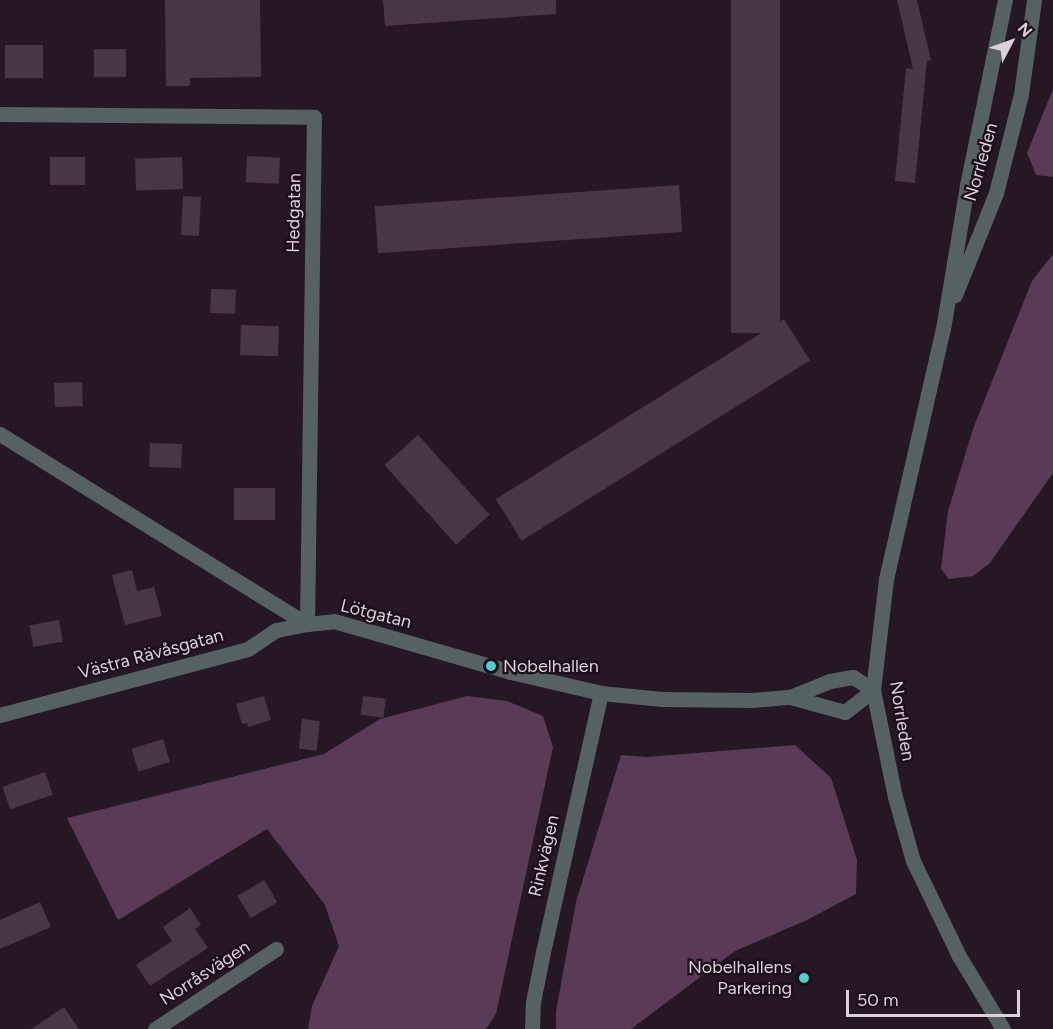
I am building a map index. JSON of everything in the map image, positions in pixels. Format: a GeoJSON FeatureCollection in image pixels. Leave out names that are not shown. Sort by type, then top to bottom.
{"type":"FeatureCollection","features":[{"type":"Feature","properties":{"kind":"street","name":"Norrleden"},"geometry":{"type":"LineString","coordinates":[[1003,1029],[959,956],[913,861],[895,797],[873,690],[886,579],[943,329],[967,185],[1005,0]]}},
{"type":"Feature","properties":{"kind":"street","name":"Norrleden"},"geometry":{"type":"LineString","coordinates":[[943,329],[996,193],[1020,94],[1034,0]]}},
{"type":"Feature","properties":{"kind":"street","name":"Hedgatan"},"geometry":{"type":"LineString","coordinates":[[0,114],[314,117],[307,624]]}},
{"type":"Feature","properties":{"kind":"street"},"geometry":{"type":"LineString","coordinates":[[0,434],[307,624]]}},
{"type":"Feature","properties":{"kind":"street","name":"Lötgatan"},"geometry":{"type":"LineString","coordinates":[[307,624],[333,621],[511,672],[601,693],[662,699],[752,700],[790,697],[830,681],[853,677],[873,690],[845,712],[790,697]]}},
{"type":"Feature","properties":{"kind":"street","name":"Västra Rävåsgatan"},"geometry":{"type":"LineString","coordinates":[[0,715],[248,649],[276,630],[307,624]]}},
{"type":"Feature","properties":{"kind":"street","name":"Rinkvägen"},"geometry":{"type":"LineString","coordinates":[[532,1029],[533,1002],[543,952],[601,693]]}},
{"type":"Feature","properties":{"kind":"street","name":"Norråsvägen"},"geometry":{"type":"LineString","coordinates":[[155,1029],[276,949]]}},
{"type":"Feature","properties":{"kind":"shaded area"},"geometry":{"type":"Polygon","coordinates":[[[1053,89],[1053,177],[1036,175],[1027,153],[1053,89]]]}},
{"type":"Feature","properties":{"kind":"shaded area"},"geometry":{"type":"Polygon","coordinates":[[[1053,254],[1053,473],[990,563],[973,576],[949,579],[941,569],[948,511],[973,429],[1032,281],[1053,254]]]}},
{"type":"Feature","properties":{"kind":"shaded area"},"geometry":{"type":"Polygon","coordinates":[[[467,696],[507,701],[543,716],[553,747],[496,1014],[486,1029],[308,1029],[312,1006],[339,946],[325,905],[267,829],[118,920],[67,818],[324,754],[380,719],[467,696]]]}},
{"type":"Feature","properties":{"kind":"shaded area"},"geometry":{"type":"Polygon","coordinates":[[[795,745],[831,778],[857,860],[856,894],[807,920],[735,951],[631,1029],[556,1029],[556,1011],[576,902],[621,755],[647,757],[795,745]]]}},
{"type":"Feature","properties":{"kind":"building"},"geometry":{"type":"Polygon","coordinates":[[[165,0],[260,0],[261,77],[190,78],[190,86],[166,86],[165,0]]]}},
{"type":"Feature","properties":{"kind":"building"},"geometry":{"type":"Polygon","coordinates":[[[383,0],[556,0],[556,14],[385,26],[383,0]]]}},
{"type":"Feature","properties":{"kind":"building"},"geometry":{"type":"Polygon","coordinates":[[[731,0],[780,0],[780,333],[731,333],[731,0]]]}},
{"type":"Feature","properties":{"kind":"building"},"geometry":{"type":"Polygon","coordinates":[[[897,0],[917,0],[931,60],[927,61],[915,183],[895,181],[906,68],[913,69],[897,0]]]}},
{"type":"Feature","properties":{"kind":"building"},"geometry":{"type":"Polygon","coordinates":[[[5,45],[43,45],[43,78],[5,78],[5,45]]]}},
{"type":"Feature","properties":{"kind":"building"},"geometry":{"type":"Polygon","coordinates":[[[94,49],[126,49],[126,77],[94,77],[94,49]]]}},
{"type":"Feature","properties":{"kind":"building"},"geometry":{"type":"Polygon","coordinates":[[[247,156],[280,158],[279,184],[246,182],[247,156]]]}},
{"type":"Feature","properties":{"kind":"building"},"geometry":{"type":"Polygon","coordinates":[[[50,157],[85,157],[85,185],[50,185],[50,157]]]}},
{"type":"Feature","properties":{"kind":"building"},"geometry":{"type":"Polygon","coordinates":[[[182,157],[183,189],[136,191],[135,159],[182,157]]]}},
{"type":"Feature","properties":{"kind":"building"},"geometry":{"type":"Polygon","coordinates":[[[679,185],[682,232],[378,253],[375,206],[679,185]]]}},
{"type":"Feature","properties":{"kind":"building"},"geometry":{"type":"Polygon","coordinates":[[[183,196],[201,197],[199,236],[181,235],[183,196]]]}},
{"type":"Feature","properties":{"kind":"building"},"geometry":{"type":"Polygon","coordinates":[[[211,289],[236,290],[235,314],[210,313],[211,289]]]}},
{"type":"Feature","properties":{"kind":"building"},"geometry":{"type":"Polygon","coordinates":[[[784,319],[810,361],[522,541],[496,499],[784,319]]]}},
{"type":"Feature","properties":{"kind":"building"},"geometry":{"type":"Polygon","coordinates":[[[241,325],[279,326],[278,356],[240,355],[241,325]]]}},
{"type":"Feature","properties":{"kind":"building"},"geometry":{"type":"Polygon","coordinates":[[[82,382],[83,406],[55,407],[54,383],[82,382]]]}},
{"type":"Feature","properties":{"kind":"building"},"geometry":{"type":"Polygon","coordinates":[[[418,435],[490,515],[456,545],[385,465],[418,435]]]}},
{"type":"Feature","properties":{"kind":"building"},"geometry":{"type":"Polygon","coordinates":[[[150,443],[182,444],[181,468],[149,467],[150,443]]]}},
{"type":"Feature","properties":{"kind":"building"},"geometry":{"type":"Polygon","coordinates":[[[234,488],[275,488],[275,520],[234,520],[234,488]]]}},
{"type":"Feature","properties":{"kind":"building"},"geometry":{"type":"Polygon","coordinates":[[[132,570],[137,591],[154,587],[162,616],[125,625],[112,575],[132,570]]]}},
{"type":"Feature","properties":{"kind":"building"},"geometry":{"type":"Polygon","coordinates":[[[59,620],[63,642],[33,647],[29,625],[59,620]]]}},
{"type":"Feature","properties":{"kind":"building"},"geometry":{"type":"Polygon","coordinates":[[[264,696],[271,720],[248,727],[247,723],[242,724],[236,704],[264,696]]]}},
{"type":"Feature","properties":{"kind":"building"},"geometry":{"type":"Polygon","coordinates":[[[363,696],[386,699],[384,718],[361,715],[363,696]]]}},
{"type":"Feature","properties":{"kind":"building"},"geometry":{"type":"Polygon","coordinates":[[[302,719],[320,721],[317,751],[299,749],[302,719]]]}},
{"type":"Feature","properties":{"kind":"building"},"geometry":{"type":"Polygon","coordinates":[[[163,739],[170,762],[138,772],[131,749],[163,739]]]}},
{"type":"Feature","properties":{"kind":"building"},"geometry":{"type":"Polygon","coordinates":[[[45,772],[53,795],[10,809],[2,787],[45,772]]]}},
{"type":"Feature","properties":{"kind":"building"},"geometry":{"type":"Polygon","coordinates":[[[264,880],[277,902],[251,918],[237,896],[264,880]]]}},
{"type":"Feature","properties":{"kind":"building"},"geometry":{"type":"Polygon","coordinates":[[[40,902],[51,927],[0,949],[0,920],[40,902]]]}},
{"type":"Feature","properties":{"kind":"building"},"geometry":{"type":"Polygon","coordinates":[[[190,908],[201,925],[195,929],[208,948],[150,986],[136,965],[172,941],[163,927],[190,908]]]}},
{"type":"Feature","properties":{"kind":"building"},"geometry":{"type":"Polygon","coordinates":[[[64,1007],[79,1029],[31,1029],[64,1007]]]}},
{"type":"Feature","properties":{"kind":"place","name":"Nobelhallen"},"geometry":{"type":"Point","coordinates":[491,666]}},
{"type":"Feature","properties":{"kind":"place","name":"Nobelhallens Parkering"},"geometry":{"type":"Point","coordinates":[804,978]}}]}
